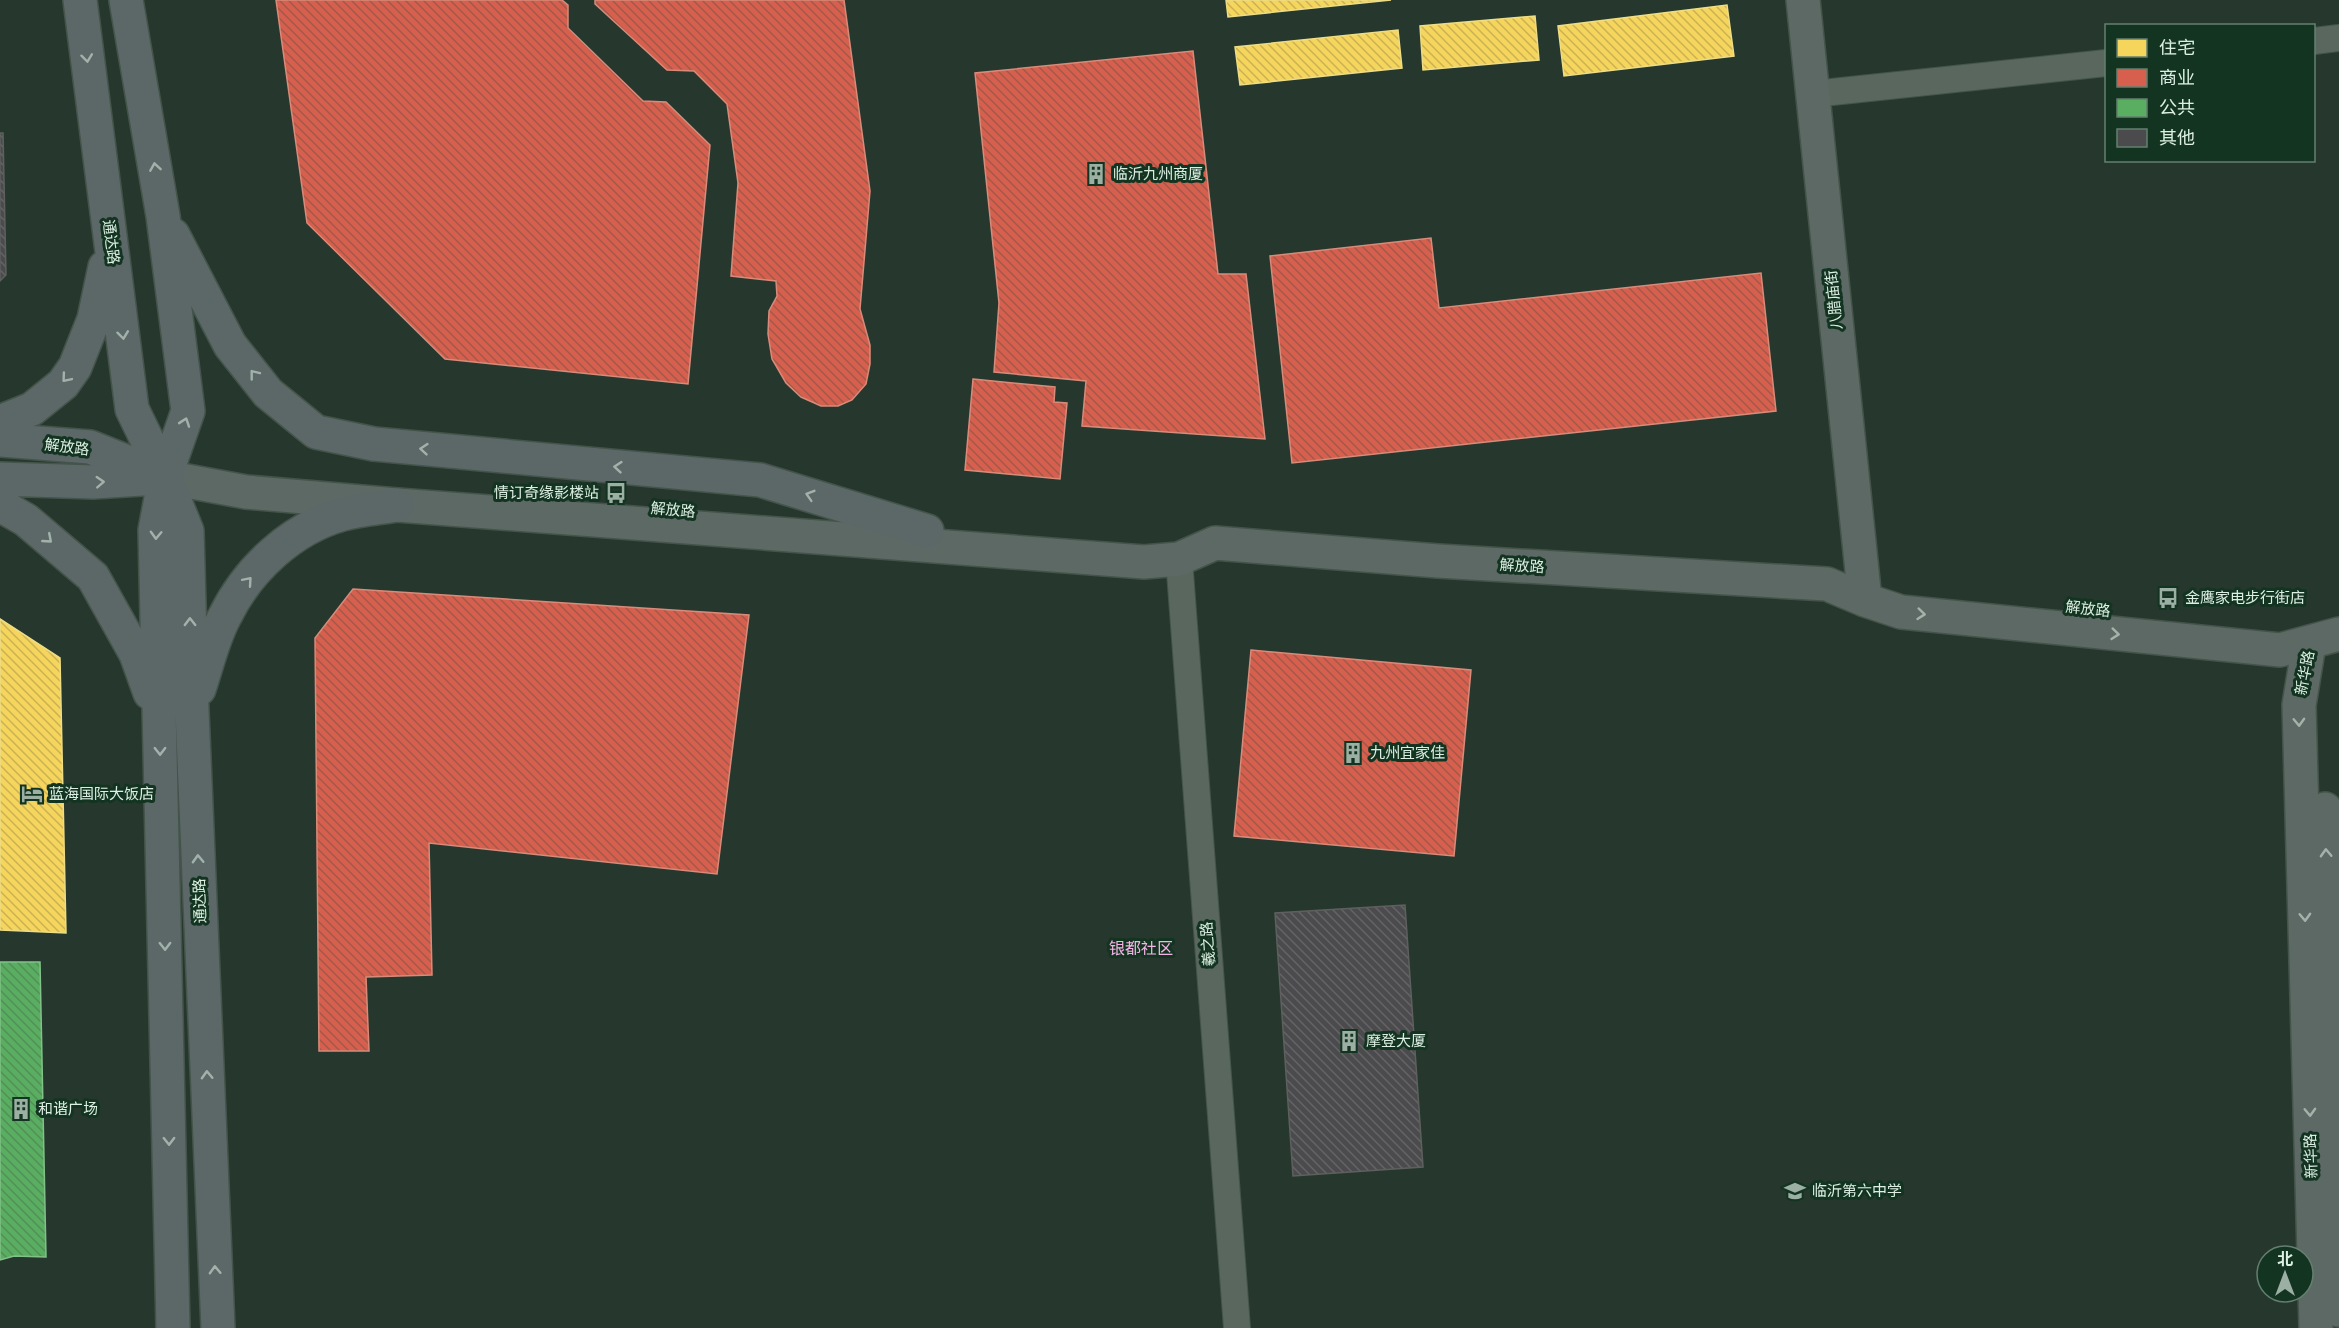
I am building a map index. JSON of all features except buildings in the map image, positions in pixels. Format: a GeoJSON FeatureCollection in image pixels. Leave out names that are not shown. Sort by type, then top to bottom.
{"type":"FeatureCollection","features":[{"type":"Feature","properties":{"kind":"main road","name":"通达路"},"geometry":{"type":"LineString","coordinates":[[80,0],[132,409],[188,531],[192,711],[218,1328]]}},
{"type":"Feature","properties":{"kind":"main road"},"geometry":{"type":"LineString","coordinates":[[126,0],[163,216],[188,411],[165,477],[155,530],[173,1328]]}},
{"type":"Feature","properties":{"kind":"main road","name":"八腊庙街"},"geometry":{"type":"LineString","coordinates":[[1803,0],[1865,600]]}},
{"type":"Feature","properties":{"kind":"main road"},"geometry":{"type":"LineString","coordinates":[[0,422],[32,409],[63,384],[75,368],[94,319],[105,267],[103,181]]}},
{"type":"Feature","properties":{"kind":"main road"},"geometry":{"type":"LineString","coordinates":[[163,216],[230,345],[268,393],[316,432],[374,444],[760,480],[927,531]]}},
{"type":"Feature","properties":{"kind":"main road","name":"解放路"},"geometry":{"type":"LineString","coordinates":[[0,440],[90,447],[165,477],[246,492],[1144,562],[1179,559],[1215,543],[1438,561],[1827,584],[1865,600],[1900,589],[2282,629],[2329,644]]}},
{"type":"Feature","properties":{"kind":"main road","name":"解放路"},"geometry":{"type":"LineString","coordinates":[[0,479],[93,482],[245,475],[1145,548],[1179,559]]}},
{"type":"Feature","properties":{"kind":"main road"},"geometry":{"type":"LineString","coordinates":[[0,505],[26,520],[93,577],[136,654],[160,718]]}},
{"type":"Feature","properties":{"kind":"main road"},"geometry":{"type":"LineString","coordinates":[[192,711],[224,616],[242,588],[277,548],[306,530],[342,514],[397,505]]}},
{"type":"Feature","properties":{"kind":"main road","name":"新华路"},"geometry":{"type":"LineString","coordinates":[[2329,644],[2322,702],[2339,1310]]}},
{"type":"Feature","properties":{"kind":"main road","name":"新华路"},"geometry":{"type":"LineString","coordinates":[[2316,1328],[2299,705],[2329,644]]}},
{"type":"Feature","properties":{"kind":"street"},"geometry":{"type":"LineString","coordinates":[[2315,41],[2339,38]]}},
{"type":"Feature","properties":{"kind":"street"},"geometry":{"type":"LineString","coordinates":[[1813,94],[2105,63]]}},
{"type":"Feature","properties":{"kind":"street","name":"羲之路"},"geometry":{"type":"LineString","coordinates":[[1179,559],[1237,1328]]}},
{"type":"Feature","properties":{"kind":"place","name":"临沂九州商厦"},"geometry":{"type":"Point","coordinates":[1096,174]}},
{"type":"Feature","properties":{"kind":"place","name":"情订奇缘影楼站"},"geometry":{"type":"Point","coordinates":[616,493]}},
{"type":"Feature","properties":{"kind":"place","name":"金鹰家电步行街店"},"geometry":{"type":"Point","coordinates":[2168,598]}},
{"type":"Feature","properties":{"kind":"place","name":"九州宜家佳"},"geometry":{"type":"Point","coordinates":[1353,753]}},
{"type":"Feature","properties":{"kind":"place","name":"蓝海国际大饭店"},"geometry":{"type":"Point","coordinates":[32,794]}},
{"type":"Feature","properties":{"kind":"place","name":"摩登大厦"},"geometry":{"type":"Point","coordinates":[1349,1041]}},
{"type":"Feature","properties":{"kind":"place","name":"和谐广场"},"geometry":{"type":"Point","coordinates":[21,1109]}},
{"type":"Feature","properties":{"kind":"place","name":"临沂第六中学"},"geometry":{"type":"Point","coordinates":[1795,1191]}},
{"type":"Feature","properties":{"kind":"district","name":"银都社区"},"geometry":{"type":"Point","coordinates":[1141,948]}}]}
